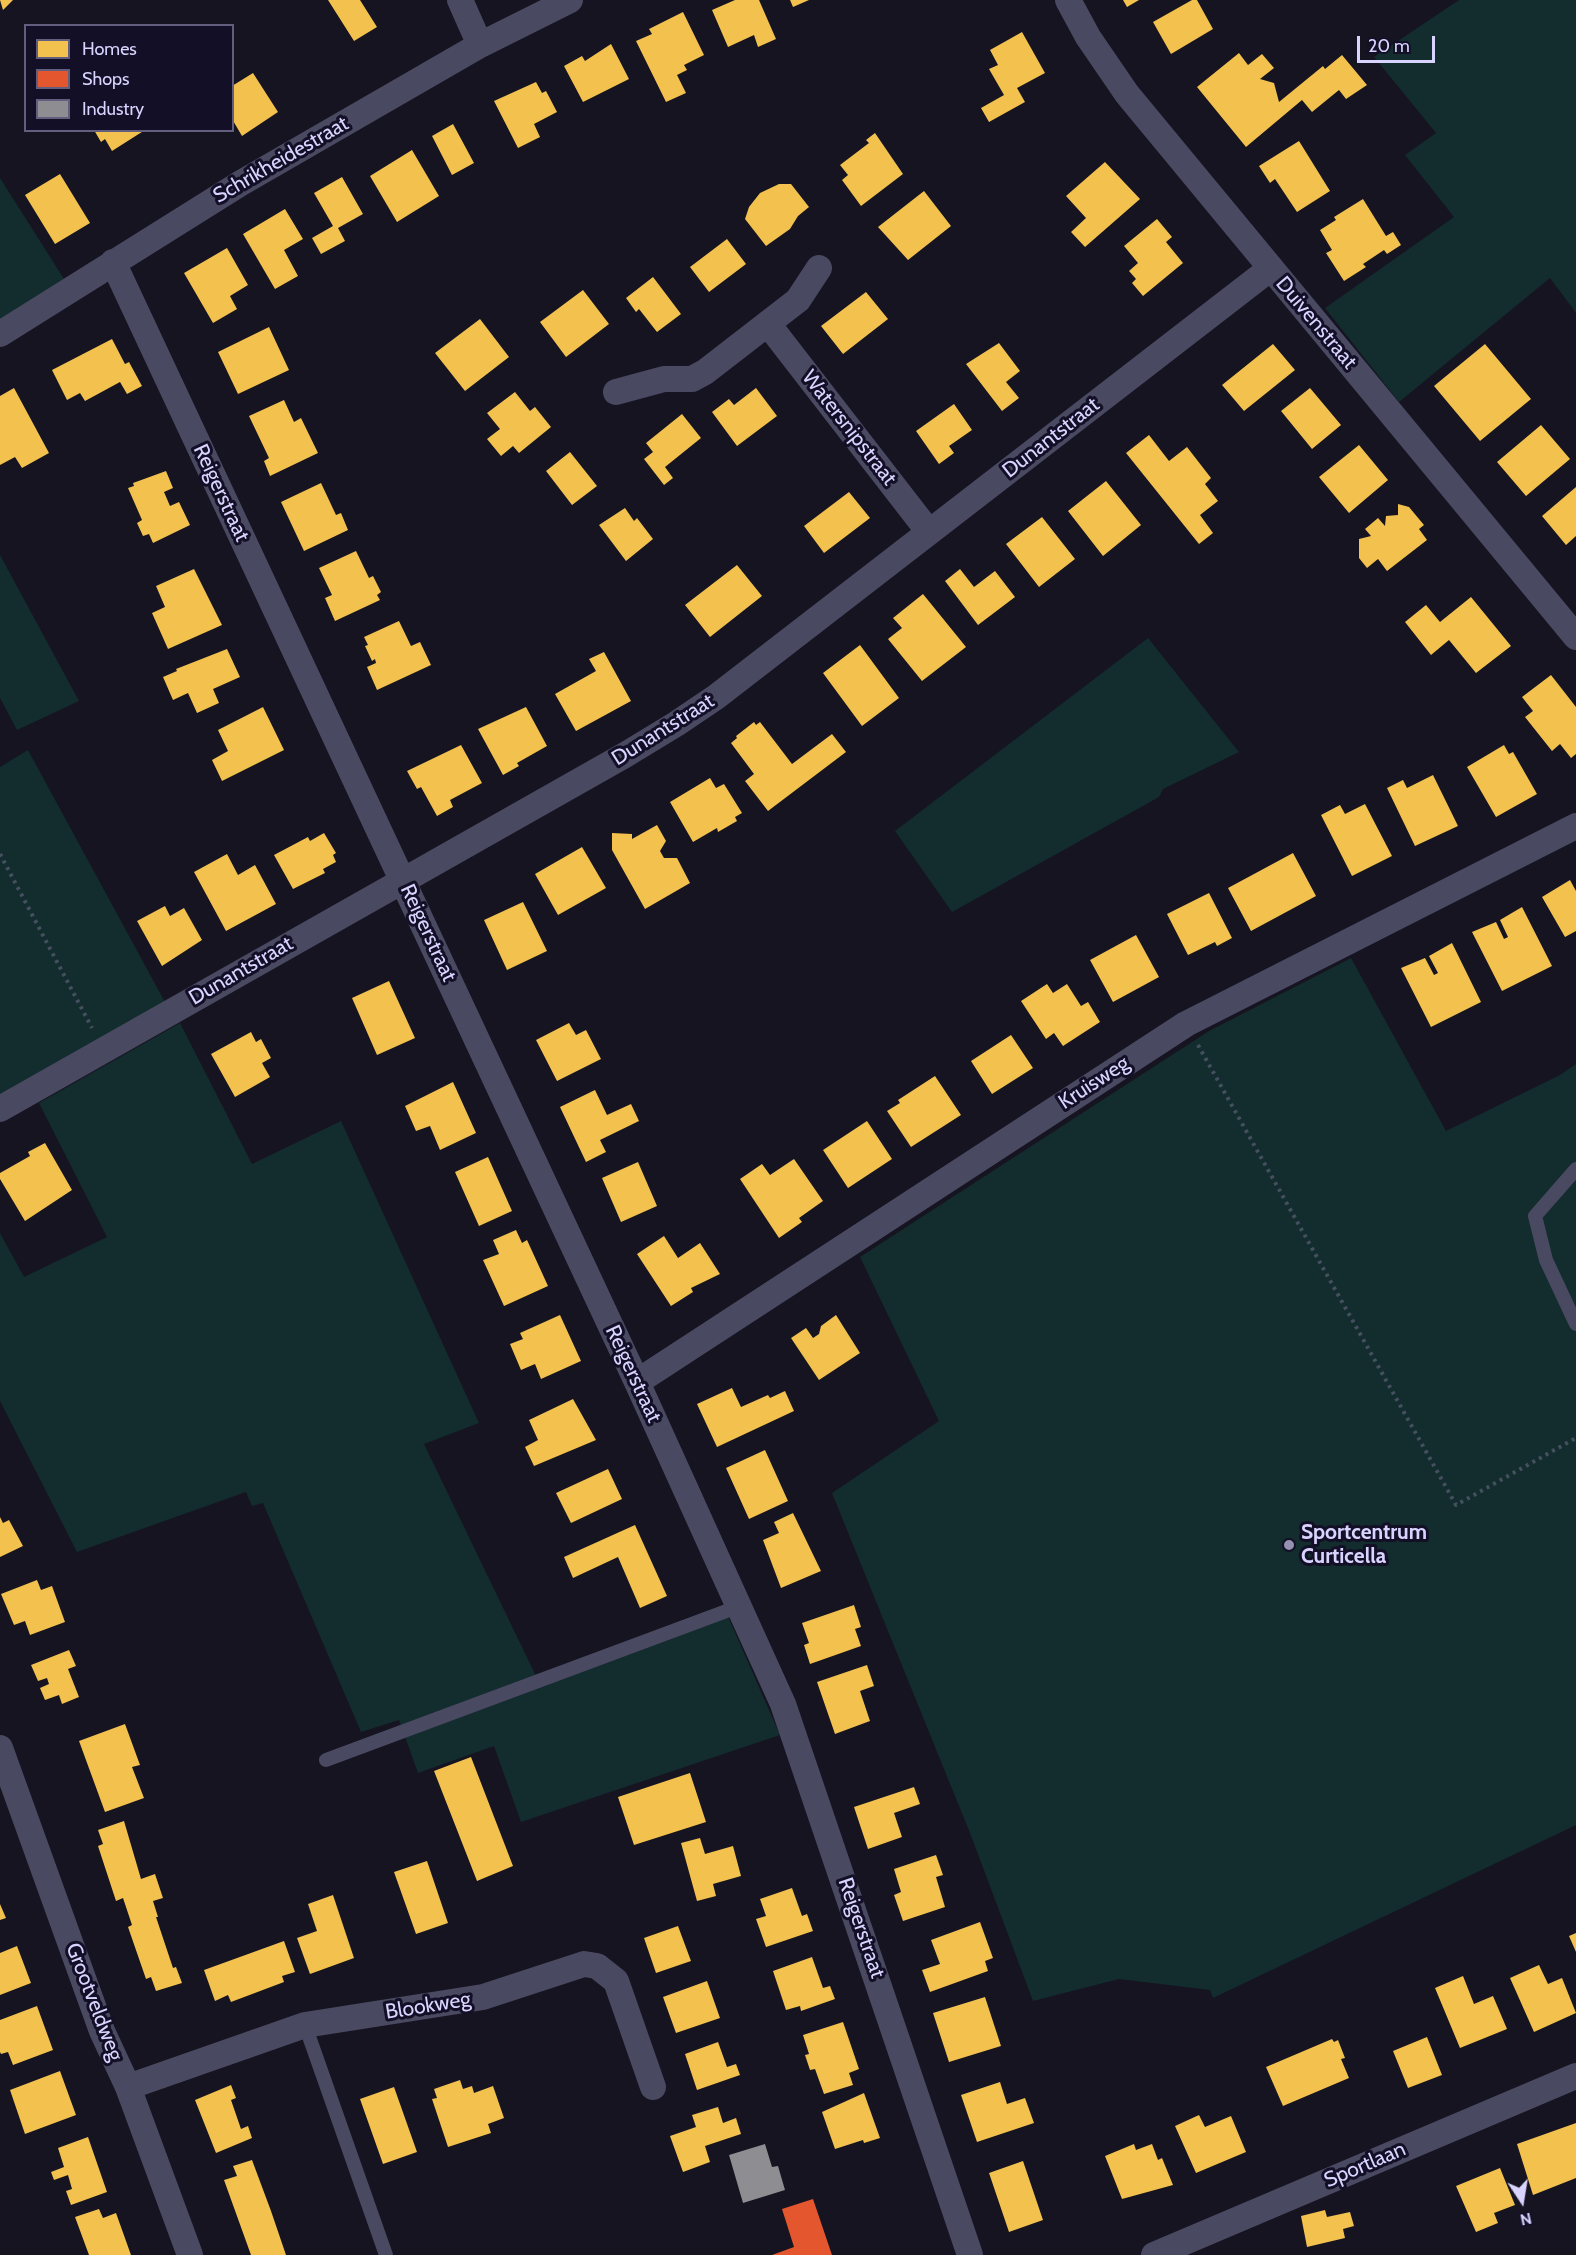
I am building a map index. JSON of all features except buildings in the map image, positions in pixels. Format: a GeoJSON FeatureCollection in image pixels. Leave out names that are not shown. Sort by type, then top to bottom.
{"type":"FeatureCollection","features":[{"type":"Feature","properties":{"kind":"street"},"geometry":{"type":"LineString","coordinates":[[460,0],[480,45]]}},
{"type":"Feature","properties":{"kind":"street","name":"Schrikheidestraat"},"geometry":{"type":"LineString","coordinates":[[0,334],[241,183],[480,45],[570,0]]}},
{"type":"Feature","properties":{"kind":"street","name":"Duivenstraat"},"geometry":{"type":"LineString","coordinates":[[1068,0],[1088,37],[1127,94],[1576,637]]}},
{"type":"Feature","properties":{"kind":"street","name":"Reigerstraat"},"geometry":{"type":"LineString","coordinates":[[113,262],[637,1382],[783,1704],[970,2255]]}},
{"type":"Feature","properties":{"kind":"street"},"geometry":{"type":"LineString","coordinates":[[616,392],[664,379],[692,379],[705,372],[798,300],[819,268]]}},
{"type":"Feature","properties":{"kind":"street","name":"Dunantstraat"},"geometry":{"type":"LineString","coordinates":[[0,1109],[676,724],[716,697],[1271,268]]}},
{"type":"Feature","properties":{"kind":"street","name":"Watersnipstraat"},"geometry":{"type":"LineString","coordinates":[[768,324],[929,532]]}},
{"type":"Feature","properties":{"kind":"street","name":"Kruisweg"},"geometry":{"type":"LineString","coordinates":[[637,1382],[1186,1024],[1576,826]]}},
{"type":"Feature","properties":{"kind":"street","name":"Grootveldweg"},"geometry":{"type":"LineString","coordinates":[[0,1748],[102,2031],[128,2087],[190,2255]]}},
{"type":"Feature","properties":{"kind":"street","name":"Blookweg"},"geometry":{"type":"LineString","coordinates":[[128,2087],[305,2025],[483,1997],[572,1966],[597,1966],[607,1971],[622,1992],[653,2087]]}},
{"type":"Feature","properties":{"kind":"street","name":"Sportlaan"},"geometry":{"type":"LineString","coordinates":[[1154,2255],[1576,2076]]}},
{"type":"Feature","properties":{"kind":"lane"},"geometry":{"type":"LineString","coordinates":[[1576,1169],[1535,1216],[1546,1260],[1576,1324]]}},
{"type":"Feature","properties":{"kind":"lane"},"geometry":{"type":"LineString","coordinates":[[326,1760],[740,1606]]}},
{"type":"Feature","properties":{"kind":"lane"},"geometry":{"type":"LineString","coordinates":[[305,2025],[386,2255]]}},
{"type":"Feature","properties":{"kind":"path"},"geometry":{"type":"LineString","coordinates":[[0,854],[104,1050]]}},
{"type":"Feature","properties":{"kind":"path"},"geometry":{"type":"LineString","coordinates":[[1186,1024],[1456,1505],[1576,1438]]}},
{"type":"Feature","properties":{"kind":"green space"},"geometry":{"type":"Polygon","coordinates":[[[1459,0],[1576,0],[1576,313],[1550,278],[1399,402],[1325,308],[1454,217],[1405,155],[1436,133],[1374,57],[1459,0]]]}},
{"type":"Feature","properties":{"kind":"green space"},"geometry":{"type":"Polygon","coordinates":[[[0,178],[64,279],[0,322],[0,178]]]}},
{"type":"Feature","properties":{"kind":"green space"},"geometry":{"type":"Polygon","coordinates":[[[0,555],[79,701],[17,730],[0,698],[0,555]]]}},
{"type":"Feature","properties":{"kind":"green space"},"geometry":{"type":"Polygon","coordinates":[[[1148,638],[1239,752],[1163,789],[1159,797],[952,912],[895,831],[1148,638]]]}},
{"type":"Feature","properties":{"kind":"green space"},"geometry":{"type":"Polygon","coordinates":[[[28,750],[166,1004],[0,1098],[0,767],[28,750]]]}},
{"type":"Feature","properties":{"kind":"green space","name":"Sportcentrum Curticella"},"geometry":{"type":"Polygon","coordinates":[[[1351,958],[1446,1131],[1560,1075],[1576,1064],[1576,1825],[1213,1998],[1210,1990],[1119,1979],[1033,2001],[970,1833],[832,1493],[939,1421],[860,1257],[1209,1031],[1351,958]]]}},
{"type":"Feature","properties":{"kind":"green space"},"geometry":{"type":"Polygon","coordinates":[[[180,1023],[252,1164],[341,1121],[479,1423],[424,1444],[536,1676],[723,1605],[780,1735],[521,1822],[494,1746],[418,1773],[399,1720],[361,1732],[263,1503],[252,1506],[246,1492],[77,1552],[0,1401],[0,1233],[24,1277],[107,1237],[39,1103],[180,1023]]]}},
{"type":"Feature","properties":{"kind":"place","name":"Sportcentrum Curticella"},"geometry":{"type":"Point","coordinates":[1289,1545]}}]}
